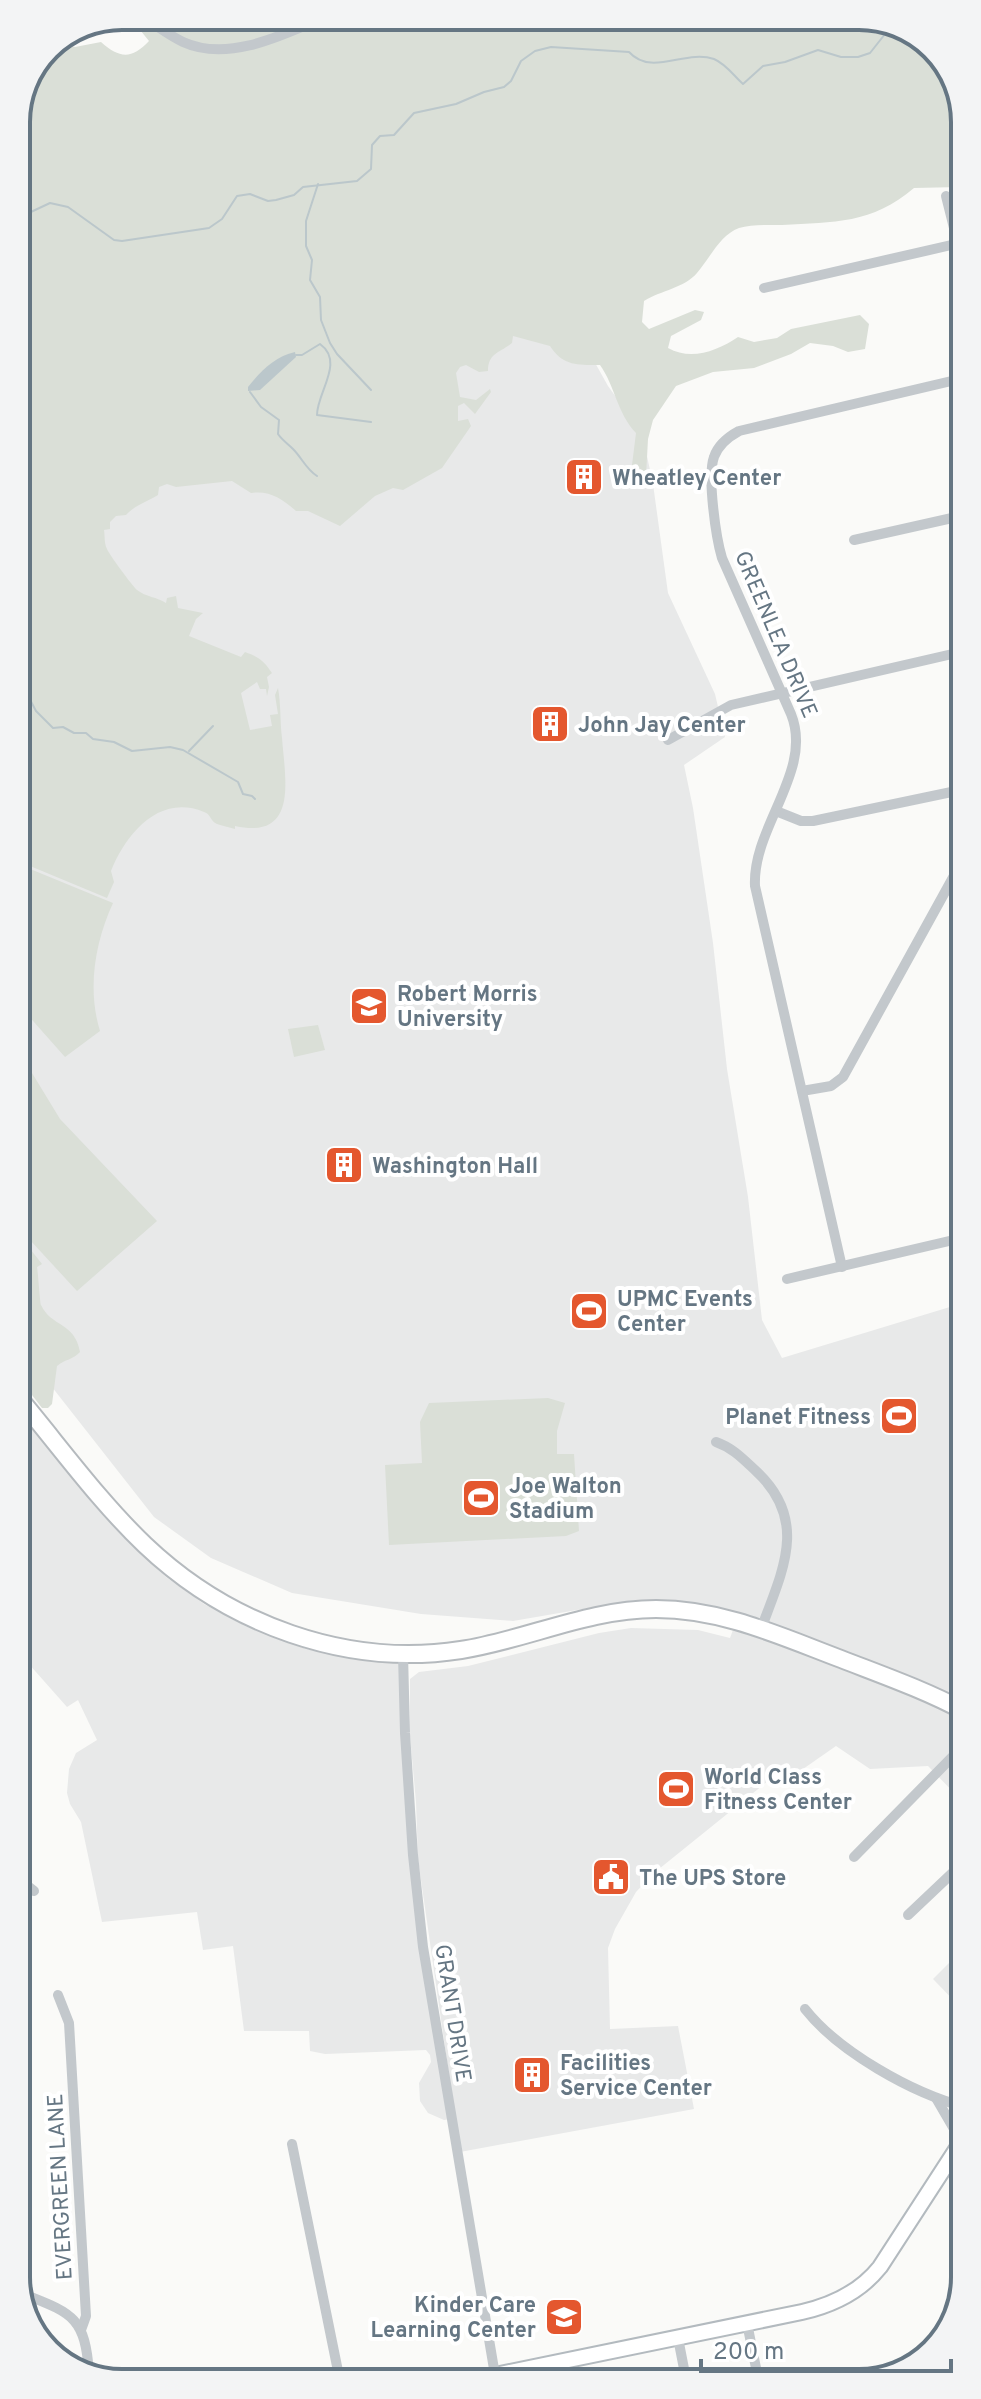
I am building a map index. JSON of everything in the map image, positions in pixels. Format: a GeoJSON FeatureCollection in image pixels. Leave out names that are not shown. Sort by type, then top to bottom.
{"type":"FeatureCollection","features":[{"type":"Feature","properties":{"kind":"main road"},"geometry":{"type":"LineString","coordinates":[[30,1411],[137,1537],[162,1561],[203,1591],[250,1618],[295,1636],[403,1659],[462,1650],[589,1617],[643,1609],[696,1612],[761,1629],[916,1688],[951,1705]]}},
{"type":"Feature","properties":{"kind":"main road"},"geometry":{"type":"LineString","coordinates":[[30,1427],[135,1549],[166,1577],[204,1604],[245,1626],[306,1649],[371,1662],[478,1656],[610,1623],[644,1619],[679,1620],[719,1626],[762,1639],[909,1696],[951,1716]]}},
{"type":"Feature","properties":{"kind":"main road"},"geometry":{"type":"LineString","coordinates":[[537,2369],[826,2306],[862,2286],[887,2257],[951,2157]]}},
{"type":"Feature","properties":{"kind":"street"},"geometry":{"type":"LineString","coordinates":[[163,30],[185,43],[221,50],[271,39],[293,30]]}},
{"type":"Feature","properties":{"kind":"street"},"geometry":{"type":"LineString","coordinates":[[946,196],[951,214]]}},
{"type":"Feature","properties":{"kind":"street"},"geometry":{"type":"LineString","coordinates":[[764,288],[951,245]]}},
{"type":"Feature","properties":{"kind":"street","name":"GREENLEA DRIVE"},"geometry":{"type":"LineString","coordinates":[[842,1267],[755,886],[760,849],[798,744],[796,729],[720,550],[712,474],[716,451],[726,439],[746,429],[951,381]]}},
{"type":"Feature","properties":{"kind":"street"},"geometry":{"type":"LineString","coordinates":[[854,540],[951,518]]}},
{"type":"Feature","properties":{"kind":"street"},"geometry":{"type":"LineString","coordinates":[[668,740],[731,705],[951,654]]}},
{"type":"Feature","properties":{"kind":"street"},"geometry":{"type":"LineString","coordinates":[[776,811],[794,819],[813,821],[951,792]]}},
{"type":"Feature","properties":{"kind":"street"},"geometry":{"type":"LineString","coordinates":[[802,1091],[831,1086],[843,1077],[951,881]]}},
{"type":"Feature","properties":{"kind":"street"},"geometry":{"type":"LineString","coordinates":[[787,1279],[951,1241]]}},
{"type":"Feature","properties":{"kind":"street"},"geometry":{"type":"LineString","coordinates":[[716,1442],[729,1446],[763,1477],[782,1502],[788,1521],[786,1551],[761,1629]]}},
{"type":"Feature","properties":{"kind":"street","name":"GRANT DRIVE"},"geometry":{"type":"LineString","coordinates":[[403,1659],[405,1733],[419,1919],[454,2142],[503,2369]]}},
{"type":"Feature","properties":{"kind":"street"},"geometry":{"type":"LineString","coordinates":[[854,1857],[951,1758]]}},
{"type":"Feature","properties":{"kind":"street"},"geometry":{"type":"LineString","coordinates":[[908,1915],[951,1874]]}},
{"type":"Feature","properties":{"kind":"street"},"geometry":{"type":"LineString","coordinates":[[30,1888],[34,1891]]}},
{"type":"Feature","properties":{"kind":"street","name":"EVERGREEN LANE"},"geometry":{"type":"LineString","coordinates":[[58,1995],[69,2023],[86,2316],[81,2330],[88,2363]]}},
{"type":"Feature","properties":{"kind":"street"},"geometry":{"type":"LineString","coordinates":[[805,2009],[860,2056],[935,2097],[951,2102]]}},
{"type":"Feature","properties":{"kind":"street"},"geometry":{"type":"LineString","coordinates":[[935,2097],[951,2120]]}},
{"type":"Feature","properties":{"kind":"street"},"geometry":{"type":"LineString","coordinates":[[292,2144],[338,2369]]}},
{"type":"Feature","properties":{"kind":"street"},"geometry":{"type":"LineString","coordinates":[[33,2298],[64,2311],[81,2330]]}},
{"type":"Feature","properties":{"kind":"street"},"geometry":{"type":"LineString","coordinates":[[747,2323],[756,2369]]}},
{"type":"Feature","properties":{"kind":"street"},"geometry":{"type":"LineString","coordinates":[[678,2338],[684,2369]]}},
{"type":"Feature","properties":{"kind":"shaded area"},"geometry":{"type":"Polygon","coordinates":[[[140,30],[865,30],[883,33],[915,49],[942,81],[951,122],[951,187],[914,188],[883,209],[852,219],[739,228],[721,241],[692,278],[644,301],[642,322],[649,329],[695,310],[704,312],[701,320],[671,336],[668,348],[686,354],[704,353],[738,337],[754,342],[777,338],[791,329],[860,315],[869,324],[865,349],[848,352],[810,343],[754,368],[713,372],[676,386],[653,420],[648,439],[646,476],[635,477],[632,465],[636,433],[624,417],[600,365],[565,361],[550,346],[513,336],[512,343],[492,357],[488,371],[479,372],[466,365],[456,373],[460,397],[476,400],[490,389],[491,392],[475,414],[464,403],[458,406],[458,421],[468,419],[471,426],[442,468],[403,490],[393,488],[375,496],[340,526],[308,511],[296,511],[270,494],[251,493],[232,481],[176,487],[167,484],[159,487],[158,495],[126,515],[116,516],[110,522],[110,529],[104,530],[106,547],[137,590],[166,603],[167,598],[176,596],[178,608],[203,613],[196,619],[189,636],[241,657],[245,652],[250,654],[261,660],[272,673],[267,677],[267,696],[266,689],[260,689],[257,682],[241,693],[250,730],[272,726],[270,715],[278,714],[275,695],[278,688],[285,788],[279,815],[270,824],[256,828],[235,826],[235,829],[221,825],[206,813],[187,808],[172,808],[158,813],[134,832],[125,844],[111,871],[114,882],[107,898],[30,866],[30,116],[39,81],[49,66],[71,46],[101,42],[114,52],[126,55],[149,41],[140,30]]]}},
{"type":"Feature","properties":{"kind":"shaded area","name":"Robert Morris University"},"geometry":{"type":"Polygon","coordinates":[[[474,317],[584,343],[608,386],[642,433],[653,484],[668,593],[715,694],[725,737],[684,765],[713,943],[762,1320],[782,1358],[951,1307],[951,1790],[928,1766],[870,1769],[836,1746],[793,1776],[768,1781],[654,1873],[636,1892],[608,1948],[610,2029],[678,2026],[694,2109],[460,2152],[418,1859],[410,1736],[410,1679],[419,1672],[468,1666],[631,1628],[698,1630],[730,1638],[733,1630],[755,1637],[762,1618],[635,1600],[513,1621],[421,1614],[292,1593],[211,1558],[154,1517],[30,1359],[30,520],[474,317]]]}},
{"type":"Feature","properties":{"kind":"shaded area"},"geometry":{"type":"Polygon","coordinates":[[[295,352],[296,357],[260,390],[248,391],[248,387],[268,365],[295,352]]]}},
{"type":"Feature","properties":{"kind":"shaded area"},"geometry":{"type":"Polygon","coordinates":[[[30,869],[113,903],[95,966],[94,999],[100,1031],[65,1057],[30,1018],[30,869]]]}},
{"type":"Feature","properties":{"kind":"shaded area"},"geometry":{"type":"Polygon","coordinates":[[[318,1025],[325,1050],[294,1057],[288,1029],[318,1025]]]}},
{"type":"Feature","properties":{"kind":"shaded area"},"geometry":{"type":"Polygon","coordinates":[[[30,1070],[60,1119],[157,1221],[77,1291],[30,1240],[30,1070]]]}},
{"type":"Feature","properties":{"kind":"shaded area"},"geometry":{"type":"Polygon","coordinates":[[[30,1249],[42,1264],[37,1267],[41,1305],[73,1335],[80,1352],[57,1366],[52,1404],[42,1408],[30,1392],[30,1249]]]}},
{"type":"Feature","properties":{"kind":"shaded area","name":"Joe Walton Stadium"},"geometry":{"type":"Polygon","coordinates":[[[548,1398],[565,1403],[557,1431],[557,1454],[574,1454],[579,1531],[566,1536],[389,1545],[385,1465],[422,1463],[420,1422],[429,1403],[548,1398]]]}},
{"type":"Feature","properties":{"kind":"shaded area"},"geometry":{"type":"Polygon","coordinates":[[[30,1427],[135,1548],[166,1577],[204,1604],[245,1626],[306,1649],[351,1659],[403,1664],[413,1855],[450,2119],[444,2120],[428,2113],[420,2101],[419,2083],[431,2062],[426,2050],[325,2054],[310,2051],[309,2031],[244,2031],[233,1946],[203,1950],[197,1912],[102,1922],[81,1822],[67,1793],[69,1769],[76,1753],[97,1740],[78,1700],[67,1707],[30,1665],[30,1427]]]}},
{"type":"Feature","properties":{"kind":"shaded area"},"geometry":{"type":"Polygon","coordinates":[[[951,1961],[951,1998],[933,1979],[951,1961]]]}},
{"type":"Feature","properties":{"kind":"waterway"},"geometry":{"type":"LineString","coordinates":[[30,212],[50,203],[68,207],[114,240],[122,241],[209,228],[222,219],[237,196],[250,194],[268,201],[294,195],[303,187],[357,181],[371,169],[372,145],[380,136],[394,135],[414,113],[456,104],[504,87],[511,81],[521,61],[535,51],[551,47],[629,52],[638,59],[658,63],[692,57],[714,59],[743,84],[763,66],[818,50],[841,57],[870,53],[885,34]]}},
{"type":"Feature","properties":{"kind":"waterway"},"geometry":{"type":"LineString","coordinates":[[318,184],[306,221],[306,246],[312,260],[310,280],[320,297],[321,320],[330,343],[371,390]]}},
{"type":"Feature","properties":{"kind":"waterway"},"geometry":{"type":"LineString","coordinates":[[296,355],[302,355],[320,344],[330,359],[317,415],[371,422]]}},
{"type":"Feature","properties":{"kind":"waterway"},"geometry":{"type":"LineString","coordinates":[[250,392],[261,407],[279,420],[278,434],[317,476]]}},
{"type":"Feature","properties":{"kind":"waterway"},"geometry":{"type":"LineString","coordinates":[[30,700],[36,711],[53,728],[63,727],[74,733],[86,733],[93,739],[114,742],[132,751],[170,747],[183,750],[238,782],[243,794],[255,799]]}},
{"type":"Feature","properties":{"kind":"waterway"},"geometry":{"type":"LineString","coordinates":[[189,751],[213,726]]}},
{"type":"Feature","properties":{"kind":"place","name":"Wheatley Center"},"geometry":{"type":"Point","coordinates":[584,477]}},
{"type":"Feature","properties":{"kind":"place","name":"John Jay Center"},"geometry":{"type":"Point","coordinates":[550,724]}},
{"type":"Feature","properties":{"kind":"place","name":"Robert Morris University"},"geometry":{"type":"Point","coordinates":[369,1006]}},
{"type":"Feature","properties":{"kind":"place","name":"Washington Hall"},"geometry":{"type":"Point","coordinates":[344,1165]}},
{"type":"Feature","properties":{"kind":"place","name":"UPMC Events Center"},"geometry":{"type":"Point","coordinates":[589,1311]}},
{"type":"Feature","properties":{"kind":"place","name":"Planet Fitness"},"geometry":{"type":"Point","coordinates":[899,1416]}},
{"type":"Feature","properties":{"kind":"place","name":"Joe Walton Stadium"},"geometry":{"type":"Point","coordinates":[481,1498]}},
{"type":"Feature","properties":{"kind":"place","name":"World Class Fitness Center"},"geometry":{"type":"Point","coordinates":[676,1789]}},
{"type":"Feature","properties":{"kind":"place","name":"The UPS Store"},"geometry":{"type":"Point","coordinates":[611,1877]}},
{"type":"Feature","properties":{"kind":"place","name":"Facilities Service Center"},"geometry":{"type":"Point","coordinates":[532,2075]}},
{"type":"Feature","properties":{"kind":"place","name":"Kinder Care Learning Center"},"geometry":{"type":"Point","coordinates":[564,2317]}}]}
